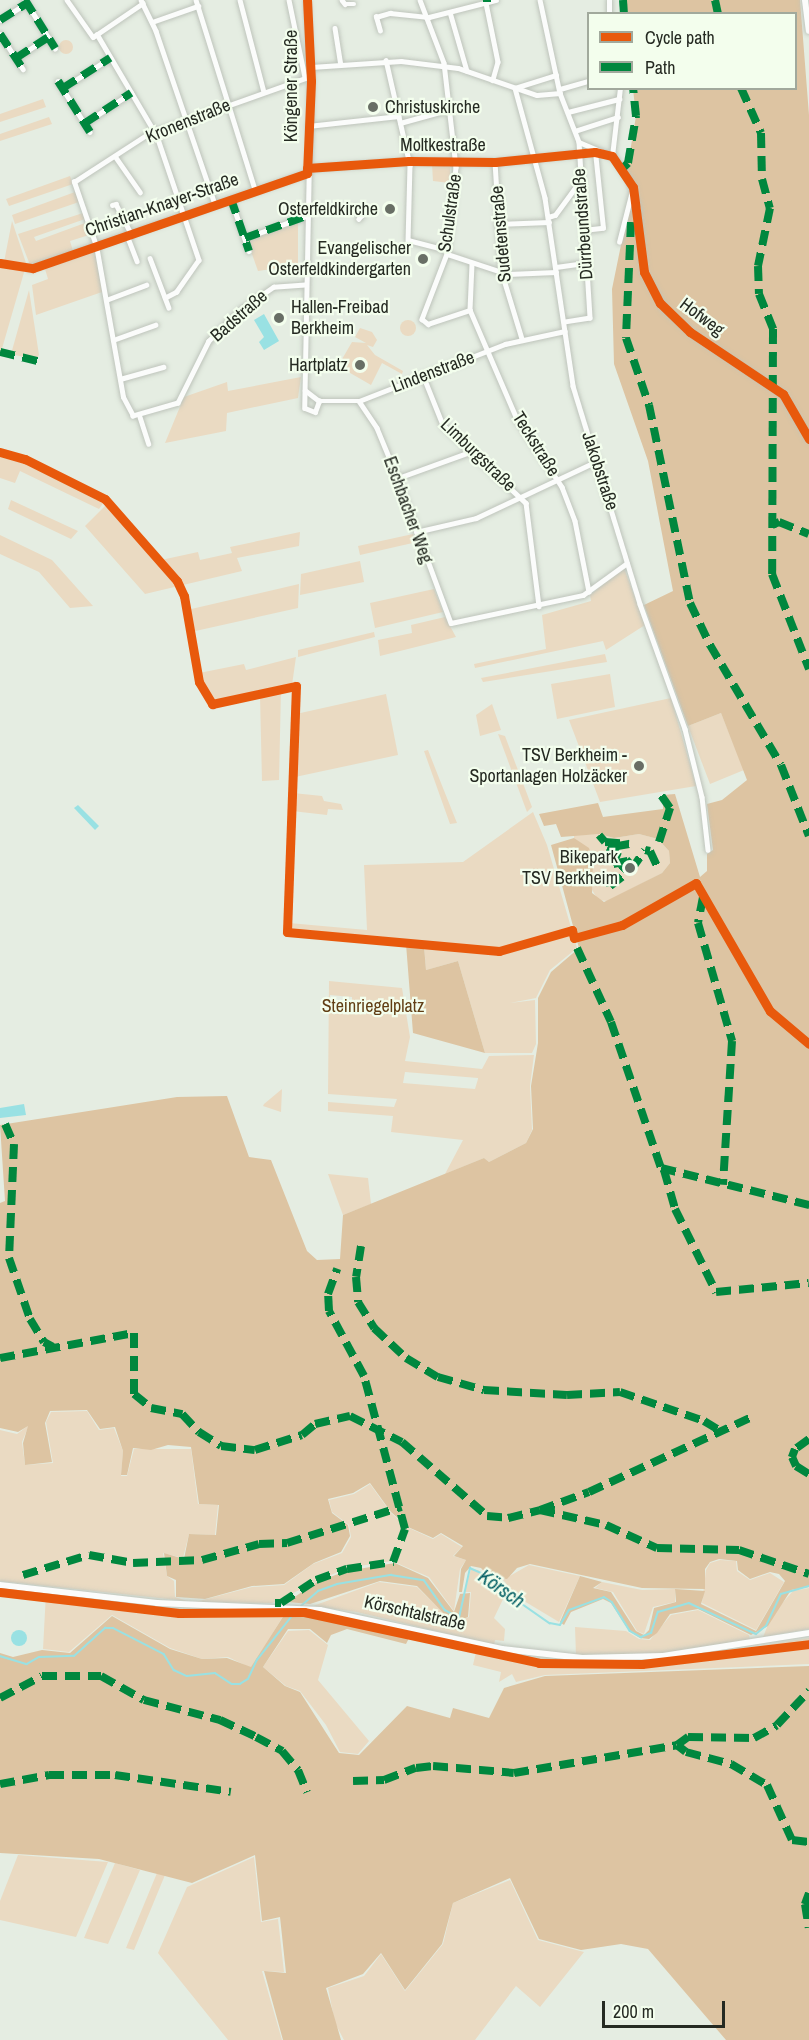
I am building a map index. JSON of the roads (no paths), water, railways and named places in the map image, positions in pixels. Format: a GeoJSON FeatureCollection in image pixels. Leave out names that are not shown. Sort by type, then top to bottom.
{"type":"FeatureCollection","features":[{"type":"Feature","properties":{"kind":"main road"},"geometry":{"type":"LineString","coordinates":[[805,0],[809,31]]}},
{"type":"Feature","properties":{"kind":"main road","name":"Körschtalstraße"},"geometry":{"type":"LineString","coordinates":[[0,1585],[157,1603],[309,1608],[502,1649],[582,1658],[663,1656],[809,1633]]}},
{"type":"Feature","properties":{"kind":"street"},"geometry":{"type":"LineString","coordinates":[[67,0],[110,58],[154,132],[199,264],[176,293],[165,298]]}},
{"type":"Feature","properties":{"kind":"street"},"geometry":{"type":"LineString","coordinates":[[240,0],[264,92]]}},
{"type":"Feature","properties":{"kind":"street"},"geometry":{"type":"LineString","coordinates":[[289,0],[308,77]]}},
{"type":"Feature","properties":{"kind":"street","name":"Köngener Straße"},"geometry":{"type":"LineString","coordinates":[[307,0],[310,67],[305,285],[307,411],[315,412],[319,401]]}},
{"type":"Feature","properties":{"kind":"street"},"geometry":{"type":"LineString","coordinates":[[342,0],[345,4],[354,4]]}},
{"type":"Feature","properties":{"kind":"street","name":"Schulstraße"},"geometry":{"type":"LineString","coordinates":[[420,0],[444,66],[456,162],[447,252],[422,320],[428,324],[470,310]]}},
{"type":"Feature","properties":{"kind":"street"},"geometry":{"type":"LineString","coordinates":[[380,31],[376,17],[395,12],[426,17],[496,0]]}},
{"type":"Feature","properties":{"kind":"street","name":"Dürrbeundstraße"},"geometry":{"type":"LineString","coordinates":[[540,0],[560,91],[579,142],[578,155],[590,318],[564,322]]}},
{"type":"Feature","properties":{"kind":"street"},"geometry":{"type":"LineString","coordinates":[[94,35],[142,1],[153,22],[188,119],[215,204]]}},
{"type":"Feature","properties":{"kind":"street"},"geometry":{"type":"LineString","coordinates":[[0,20],[26,2],[55,48]]}},
{"type":"Feature","properties":{"kind":"street"},"geometry":{"type":"LineString","coordinates":[[487,2],[498,62],[493,80]]}},
{"type":"Feature","properties":{"kind":"street"},"geometry":{"type":"LineString","coordinates":[[153,22],[197,3],[255,190]]}},
{"type":"Feature","properties":{"kind":"street"},"geometry":{"type":"LineString","coordinates":[[450,12],[467,71]]}},
{"type":"Feature","properties":{"kind":"street"},"geometry":{"type":"LineString","coordinates":[[335,28],[341,64]]}},
{"type":"Feature","properties":{"kind":"street"},"geometry":{"type":"LineString","coordinates":[[0,34],[23,69]]}},
{"type":"Feature","properties":{"kind":"street"},"geometry":{"type":"LineString","coordinates":[[16,58],[48,37]]}},
{"type":"Feature","properties":{"kind":"street"},"geometry":{"type":"LineString","coordinates":[[63,88],[110,58]]}},
{"type":"Feature","properties":{"kind":"street"},"geometry":{"type":"LineString","coordinates":[[310,67],[386,60],[444,66],[467,71],[537,95],[560,91],[587,81]]}},
{"type":"Feature","properties":{"kind":"street"},"geometry":{"type":"LineString","coordinates":[[386,60],[409,161],[411,243],[447,252],[472,264],[502,273],[556,270],[586,263]]}},
{"type":"Feature","properties":{"kind":"street"},"geometry":{"type":"LineString","coordinates":[[515,88],[556,75]]}},
{"type":"Feature","properties":{"kind":"street","name":"Kronenstraße"},"geometry":{"type":"LineString","coordinates":[[96,246],[74,182],[154,132],[308,77]]}},
{"type":"Feature","properties":{"kind":"street"},"geometry":{"type":"LineString","coordinates":[[58,81],[90,132]]}},
{"type":"Feature","properties":{"kind":"street","name":"Jakobstraße"},"geometry":{"type":"LineString","coordinates":[[515,88],[536,158],[548,220],[573,386],[627,564],[685,729],[702,797],[708,850]]}},
{"type":"Feature","properties":{"kind":"street"},"geometry":{"type":"LineString","coordinates":[[612,156],[620,90]]}},
{"type":"Feature","properties":{"kind":"street"},"geometry":{"type":"LineString","coordinates":[[85,123],[131,93]]}},
{"type":"Feature","properties":{"kind":"street"},"geometry":{"type":"LineString","coordinates":[[568,112],[619,99]]}},
{"type":"Feature","properties":{"kind":"street"},"geometry":{"type":"LineString","coordinates":[[400,123],[451,109]]}},
{"type":"Feature","properties":{"kind":"street"},"geometry":{"type":"LineString","coordinates":[[308,126],[398,116]]}},
{"type":"Feature","properties":{"kind":"street"},"geometry":{"type":"LineString","coordinates":[[575,131],[618,117]]}},
{"type":"Feature","properties":{"kind":"street"},"geometry":{"type":"LineString","coordinates":[[579,142],[595,152],[612,156],[633,187],[619,242]]}},
{"type":"Feature","properties":{"kind":"street"},"geometry":{"type":"LineString","coordinates":[[584,230],[603,228],[595,152]]}},
{"type":"Feature","properties":{"kind":"street","name":"Moltkestraße"},"geometry":{"type":"LineString","coordinates":[[307,171],[409,161],[495,162],[595,152]]}},
{"type":"Feature","properties":{"kind":"street"},"geometry":{"type":"LineString","coordinates":[[115,156],[140,192]]}},
{"type":"Feature","properties":{"kind":"street","name":"Sudetenstraße"},"geometry":{"type":"LineString","coordinates":[[495,162],[497,224],[502,273],[522,339]]}},
{"type":"Feature","properties":{"kind":"street","name":"Christian-Knayer-Straße"},"geometry":{"type":"LineString","coordinates":[[28,268],[129,235],[307,171]]}},
{"type":"Feature","properties":{"kind":"street"},"geometry":{"type":"LineString","coordinates":[[497,224],[548,220],[555,215],[580,182]]}},
{"type":"Feature","properties":{"kind":"street","name":"Hofweg"},"geometry":{"type":"LineString","coordinates":[[633,187],[644,272],[660,303],[690,332],[783,394],[809,439]]}},
{"type":"Feature","properties":{"kind":"street"},"geometry":{"type":"LineString","coordinates":[[231,199],[249,251]]}},
{"type":"Feature","properties":{"kind":"street"},"geometry":{"type":"LineString","coordinates":[[112,205],[116,204],[129,235]]}},
{"type":"Feature","properties":{"kind":"street"},"geometry":{"type":"LineString","coordinates":[[306,208],[357,209],[362,214],[359,219]]}},
{"type":"Feature","properties":{"kind":"street"},"geometry":{"type":"LineString","coordinates":[[245,238],[306,216]]}},
{"type":"Feature","properties":{"kind":"street","name":"Christian-Knayer-Straße"},"geometry":{"type":"LineString","coordinates":[[129,235],[136,261]]}},
{"type":"Feature","properties":{"kind":"street"},"geometry":{"type":"LineString","coordinates":[[96,246],[120,379],[131,414],[140,417],[149,444]]}},
{"type":"Feature","properties":{"kind":"street"},"geometry":{"type":"LineString","coordinates":[[150,258],[169,308]]}},
{"type":"Feature","properties":{"kind":"street","name":"Teckstraße"},"geometry":{"type":"LineString","coordinates":[[472,264],[470,310],[490,350],[517,419],[558,479],[575,521],[589,592]]}},
{"type":"Feature","properties":{"kind":"street"},"geometry":{"type":"LineString","coordinates":[[105,300],[146,285]]}},
{"type":"Feature","properties":{"kind":"street","name":"Badstraße"},"geometry":{"type":"LineString","coordinates":[[140,417],[178,403],[209,341],[241,310],[274,287],[305,285]]}},
{"type":"Feature","properties":{"kind":"street"},"geometry":{"type":"LineString","coordinates":[[113,340],[155,325]]}},
{"type":"Feature","properties":{"kind":"street","name":"Lindenstraße"},"geometry":{"type":"LineString","coordinates":[[319,401],[359,401],[522,339],[565,331]]}},
{"type":"Feature","properties":{"kind":"street"},"geometry":{"type":"LineString","coordinates":[[120,379],[163,367]]}},
{"type":"Feature","properties":{"kind":"street","name":"Limburgstraße"},"geometry":{"type":"LineString","coordinates":[[423,375],[436,414],[470,452],[522,497],[530,515],[539,606]]}},
{"type":"Feature","properties":{"kind":"street"},"geometry":{"type":"LineString","coordinates":[[305,390],[319,401]]}},
{"type":"Feature","properties":{"kind":"street","name":"Eschbacher Weg"},"geometry":{"type":"LineString","coordinates":[[359,401],[377,428],[398,478],[451,623],[539,606]]}},
{"type":"Feature","properties":{"kind":"street"},"geometry":{"type":"LineString","coordinates":[[398,478],[470,452]]}},
{"type":"Feature","properties":{"kind":"street"},"geometry":{"type":"LineString","coordinates":[[416,532],[476,518],[597,460]]}},
{"type":"Feature","properties":{"kind":"street"},"geometry":{"type":"LineString","coordinates":[[539,606],[589,592],[627,564]]}},
{"type":"Feature","properties":{"kind":"water"},"geometry":{"type":"Polygon","coordinates":[[[264,314],[279,341],[264,350],[259,342],[264,337],[254,320],[264,314]]]}},
{"type":"Feature","properties":{"kind":"water"},"geometry":{"type":"Polygon","coordinates":[[[78,805],[99,826],[95,830],[74,808],[78,805]]]}},
{"type":"Feature","properties":{"kind":"water"},"geometry":{"type":"Polygon","coordinates":[[[24,1104],[26,1115],[0,1118],[0,1108],[24,1104]]]}},
{"type":"Feature","properties":{"kind":"water"},"geometry":{"type":"Polygon","coordinates":[[[16,1630],[22,1630],[27,1638],[25,1644],[16,1646],[11,1641],[11,1635],[16,1630]]]}},
{"type":"Feature","properties":{"kind":"waterway","name":"Körsch"},"geometry":{"type":"LineString","coordinates":[[301,1606],[318,1591],[337,1584],[391,1575],[424,1580],[445,1610],[459,1618],[470,1568],[497,1580],[518,1601],[550,1623],[560,1625],[569,1610],[604,1597],[612,1602],[630,1631],[641,1637],[651,1633],[658,1612],[689,1603],[756,1634],[766,1626],[781,1594],[809,1586]]}},
{"type":"Feature","properties":{"kind":"waterway","name":"Körsch"},"geometry":{"type":"LineString","coordinates":[[0,1656],[27,1664],[39,1657],[74,1656],[105,1628],[113,1628],[164,1654],[174,1670],[187,1676],[215,1673],[232,1684],[240,1684],[248,1679],[257,1660],[296,1611]]}},
{"type":"Feature","properties":{"kind":"place","name":"Christuskirche"},"geometry":{"type":"Point","coordinates":[373,107]}},
{"type":"Feature","properties":{"kind":"place","name":"Osterfeldkirche"},"geometry":{"type":"Point","coordinates":[390,209]}},
{"type":"Feature","properties":{"kind":"place","name":"Evangelischer Osterfeldkindergarten"},"geometry":{"type":"Point","coordinates":[423,259]}},
{"type":"Feature","properties":{"kind":"place","name":"Hallen-Freibad Berkheim"},"geometry":{"type":"Point","coordinates":[279,318]}},
{"type":"Feature","properties":{"kind":"place","name":"Hartplatz"},"geometry":{"type":"Point","coordinates":[360,365]}},
{"type":"Feature","properties":{"kind":"place","name":"TSV Berkheim - Sportanlagen Holzäcker"},"geometry":{"type":"Point","coordinates":[639,766]}},
{"type":"Feature","properties":{"kind":"place","name":"Bikepark TSV Berkheim"},"geometry":{"type":"Point","coordinates":[630,868]}},
{"type":"Feature","properties":{"kind":"park label","name":"Steinriegelplatz"},"geometry":{"type":"Point","coordinates":[373,1006]}}]}
